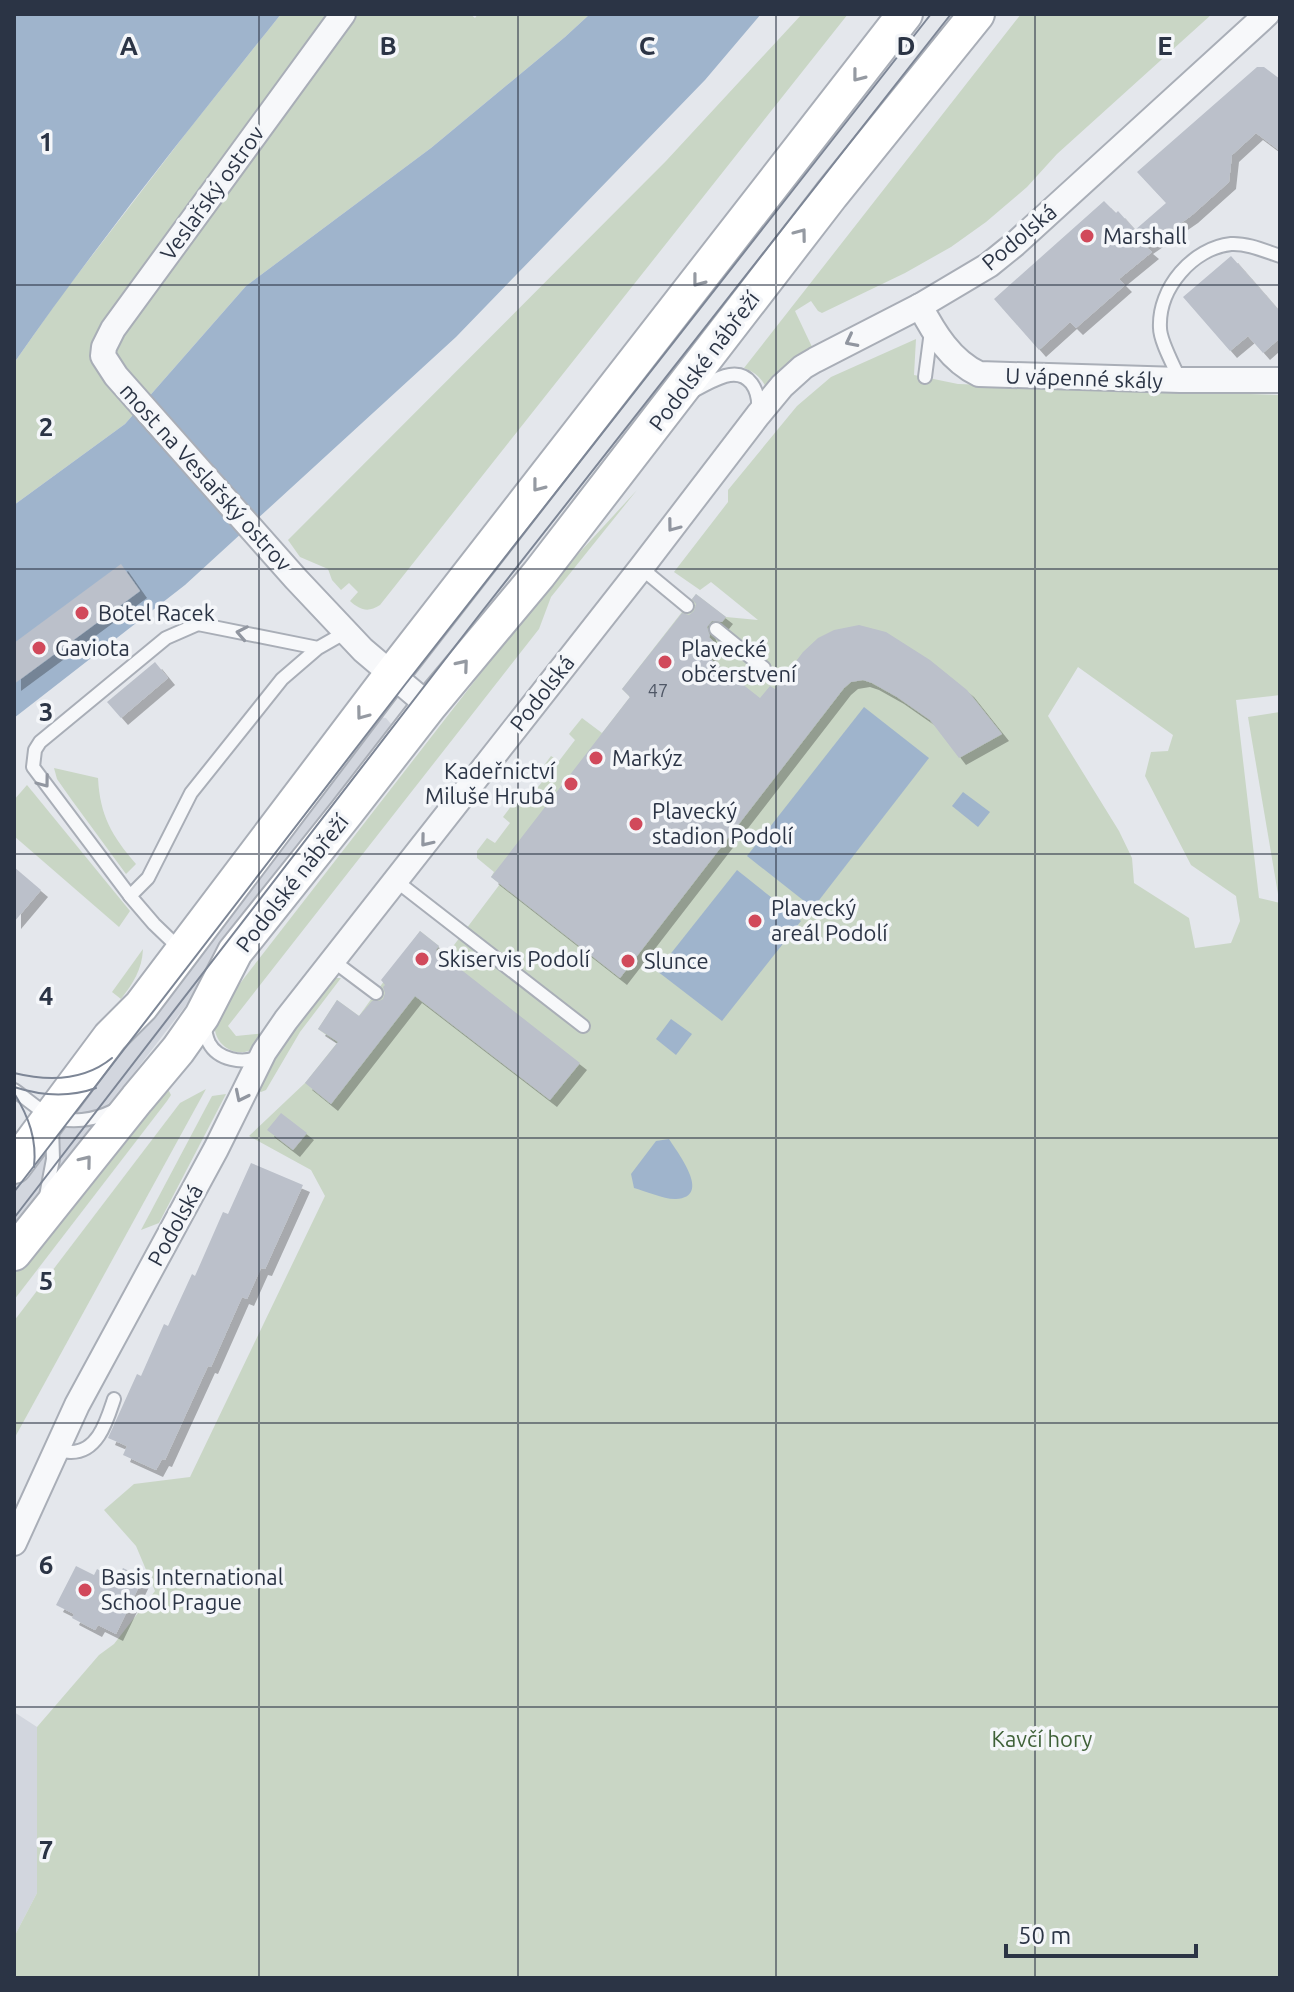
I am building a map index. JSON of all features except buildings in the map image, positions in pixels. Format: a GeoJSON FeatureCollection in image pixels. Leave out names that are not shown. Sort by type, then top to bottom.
{"type":"FeatureCollection","features":[{"type":"Feature","properties":{"kind":"main road","name":"Podolské nábřeží"},"geometry":{"type":"LineString","coordinates":[[14,1166],[110,1037],[141,1006],[183,952],[392,674],[905,14]]}},
{"type":"Feature","properties":{"kind":"main road","name":"Podolské nábřeží"},"geometry":{"type":"LineString","coordinates":[[14,1253],[178,1050],[202,1016],[235,952],[429,706],[539,574],[831,195],[977,14]]}},
{"type":"Feature","properties":{"kind":"street","name":"Veslařský ostrov"},"geometry":{"type":"LineString","coordinates":[[116,376],[103,356],[113,329],[343,14]]}},
{"type":"Feature","properties":{"kind":"street","name":"Podolská"},"geometry":{"type":"LineString","coordinates":[[14,1543],[77,1405],[216,1149],[264,1052],[332,960],[758,415],[803,367],[926,317],[1015,244],[1267,14]]}},
{"type":"Feature","properties":{"kind":"street"},"geometry":{"type":"LineString","coordinates":[[1275,14],[1280,18]]}},
{"type":"Feature","properties":{"kind":"street","name":"U vápenné skály"},"geometry":{"type":"LineString","coordinates":[[926,317],[953,356],[966,368],[979,374],[1280,380]]}},
{"type":"Feature","properties":{"kind":"street","name":"most na Veslařský ostrov"},"geometry":{"type":"LineString","coordinates":[[116,376],[296,579],[363,650],[392,674]]}},
{"type":"Feature","properties":{"kind":"street"},"geometry":{"type":"LineString","coordinates":[[392,674],[429,706]]}},
{"type":"Feature","properties":{"kind":"lane"},"geometry":{"type":"LineString","coordinates":[[1180,380],[1160,328],[1164,303],[1182,271],[1207,250],[1233,244],[1280,256]]}},
{"type":"Feature","properties":{"kind":"lane"},"geometry":{"type":"LineString","coordinates":[[925,377],[926,317]]}},
{"type":"Feature","properties":{"kind":"lane"},"geometry":{"type":"LineString","coordinates":[[669,408],[696,390],[724,376],[734,375],[753,384],[759,400],[758,415]]}},
{"type":"Feature","properties":{"kind":"lane"},"geometry":{"type":"LineString","coordinates":[[641,568],[687,606]]}},
{"type":"Feature","properties":{"kind":"lane"},"geometry":{"type":"LineString","coordinates":[[183,952],[130,896],[33,767],[35,750],[40,742],[166,638],[198,624],[318,648]]}},
{"type":"Feature","properties":{"kind":"lane"},"geometry":{"type":"LineString","coordinates":[[716,629],[764,668]]}},
{"type":"Feature","properties":{"kind":"lane"},"geometry":{"type":"LineString","coordinates":[[130,896],[148,878],[191,793],[282,679],[318,648],[346,632]]}},
{"type":"Feature","properties":{"kind":"lane"},"geometry":{"type":"LineString","coordinates":[[395,880],[583,1026]]}},
{"type":"Feature","properties":{"kind":"lane"},"geometry":{"type":"LineString","coordinates":[[332,960],[376,993]]}},
{"type":"Feature","properties":{"kind":"lane"},"geometry":{"type":"LineString","coordinates":[[202,1016],[210,1045],[220,1055],[249,1061],[264,1052]]}},
{"type":"Feature","properties":{"kind":"lane"},"geometry":{"type":"LineString","coordinates":[[14,1090],[51,1116],[69,1120],[101,1117],[137,1099]]}},
{"type":"Feature","properties":{"kind":"lane"},"geometry":{"type":"LineString","coordinates":[[37,1222],[53,1159],[51,1116]]}},
{"type":"Feature","properties":{"kind":"lane"},"geometry":{"type":"LineString","coordinates":[[57,1449],[72,1453],[88,1447],[103,1430],[114,1399]]}},
{"type":"Feature","properties":{"kind":"shaded area"},"geometry":{"type":"Polygon","coordinates":[[[377,717],[386,718],[393,729],[330,818],[14,1229],[14,1181],[377,717]]]}},
{"type":"Feature","properties":{"kind":"shaded area"},"geometry":{"type":"Polygon","coordinates":[[[14,1712],[37,1727],[37,1893],[14,1937],[14,1712]]]}},
{"type":"Feature","properties":{"kind":"green space"},"geometry":{"type":"Polygon","coordinates":[[[281,14],[470,14],[475,18],[478,14],[590,14],[431,148],[246,286],[125,424],[14,505],[14,363],[61,296],[281,14]]]}},
{"type":"Feature","properties":{"kind":"green space"},"geometry":{"type":"Polygon","coordinates":[[[802,14],[848,14],[380,605],[368,610],[350,601],[358,592],[349,583],[341,590],[328,569],[300,557],[288,540],[666,161],[802,14]]]}},
{"type":"Feature","properties":{"kind":"green space"},"geometry":{"type":"Polygon","coordinates":[[[1021,14],[1212,14],[1057,154],[1027,187],[951,247],[822,313],[811,301],[795,311],[813,349],[768,391],[759,377],[744,368],[1021,14]]]}},
{"type":"Feature","properties":{"kind":"green space","name":"Kavčí hory"},"geometry":{"type":"Polygon","coordinates":[[[916,339],[914,375],[958,384],[1280,395],[1280,695],[1236,700],[1259,898],[1280,903],[1280,1978],[14,1978],[14,1937],[37,1893],[37,1727],[99,1655],[114,1644],[155,1591],[136,1546],[104,1510],[134,1484],[190,1477],[325,1196],[311,1170],[249,1136],[305,1083],[337,1043],[318,1029],[337,1000],[359,1016],[420,931],[439,946],[437,951],[445,957],[500,884],[491,877],[494,872],[477,858],[477,851],[487,838],[495,843],[510,823],[503,817],[518,797],[526,802],[542,782],[536,776],[551,756],[559,761],[575,740],[569,734],[582,718],[602,733],[630,697],[622,689],[696,594],[726,617],[758,620],[711,582],[700,590],[674,572],[728,502],[728,490],[797,406],[831,377],[916,339]],[[1078,667],[1048,716],[1119,831],[1132,858],[1134,883],[1189,918],[1195,948],[1231,943],[1240,921],[1236,896],[1191,865],[1145,776],[1151,752],[1168,751],[1173,735],[1078,667]]]}},
{"type":"Feature","properties":{"kind":"green space"},"geometry":{"type":"Polygon","coordinates":[[[637,490],[551,597],[539,629],[228,1026],[236,1036],[266,1033],[261,1042],[251,1050],[242,1052],[226,1048],[216,1033],[217,1013],[546,589],[637,490]]]}},
{"type":"Feature","properties":{"kind":"green space"},"geometry":{"type":"Polygon","coordinates":[[[1280,712],[1280,893],[1278,894],[1248,717],[1280,712]]]}},
{"type":"Feature","properties":{"kind":"green space"},"geometry":{"type":"Polygon","coordinates":[[[54,768],[98,778],[101,804],[109,825],[136,864],[126,874],[57,779],[54,768]]]}},
{"type":"Feature","properties":{"kind":"green space"},"geometry":{"type":"Polygon","coordinates":[[[27,785],[130,911],[119,927],[14,836],[14,800],[27,785]]]}},
{"type":"Feature","properties":{"kind":"green space"},"geometry":{"type":"Polygon","coordinates":[[[143,949],[136,976],[121,999],[112,992],[143,949]]]}},
{"type":"Feature","properties":{"kind":"green space"},"geometry":{"type":"Polygon","coordinates":[[[341,978],[300,1032],[266,1090],[254,1090],[278,1046],[329,979],[341,978]]]}},
{"type":"Feature","properties":{"kind":"green space"},"geometry":{"type":"Polygon","coordinates":[[[161,1084],[171,1095],[167,1101],[14,1300],[14,1275],[161,1084]]]}},
{"type":"Feature","properties":{"kind":"green space"},"geometry":{"type":"Polygon","coordinates":[[[206,1089],[14,1439],[14,1321],[180,1103],[206,1089]]]}},
{"type":"Feature","properties":{"kind":"green space"},"geometry":{"type":"Polygon","coordinates":[[[226,1094],[159,1223],[141,1230],[212,1096],[226,1094]]]}},
{"type":"Feature","properties":{"kind":"water"},"geometry":{"type":"Polygon","coordinates":[[[14,14],[281,14],[111,229],[14,363],[14,14]]]}},
{"type":"Feature","properties":{"kind":"water"},"geometry":{"type":"Polygon","coordinates":[[[590,14],[761,14],[705,80],[456,337],[185,585],[14,718],[14,505],[125,424],[246,286],[431,148],[590,14]]]}},
{"type":"Feature","properties":{"kind":"water"},"geometry":{"type":"Polygon","coordinates":[[[864,707],[929,758],[813,908],[747,856],[864,707]]]}},
{"type":"Feature","properties":{"kind":"water"},"geometry":{"type":"Polygon","coordinates":[[[963,792],[990,812],[978,827],[952,806],[963,792]]]}},
{"type":"Feature","properties":{"kind":"water"},"geometry":{"type":"Polygon","coordinates":[[[737,870],[801,921],[722,1021],[657,971],[737,870]]]}},
{"type":"Feature","properties":{"kind":"water"},"geometry":{"type":"Polygon","coordinates":[[[671,1019],[692,1034],[676,1055],[656,1039],[671,1019]]]}},
{"type":"Feature","properties":{"kind":"water"},"geometry":{"type":"Polygon","coordinates":[[[669,1139],[692,1183],[692,1191],[687,1196],[676,1199],[634,1188],[631,1174],[656,1141],[669,1139]]]}},
{"type":"Feature","properties":{"kind":"tram line"},"geometry":{"type":"LineString","coordinates":[[14,1192],[404,686],[931,14]]}},
{"type":"Feature","properties":{"kind":"tram line"},"geometry":{"type":"LineString","coordinates":[[14,1218],[480,614],[951,14]]}},
{"type":"Feature","properties":{"kind":"tram line"},"geometry":{"type":"LineString","coordinates":[[14,1073],[65,1077],[90,1071],[112,1058]]}},
{"type":"Feature","properties":{"kind":"tram line"},"geometry":{"type":"LineString","coordinates":[[14,1087],[55,1095],[96,1088]]}},
{"type":"Feature","properties":{"kind":"tram line"},"geometry":{"type":"LineString","coordinates":[[14,1093],[31,1129],[34,1167]]}},
{"type":"Feature","properties":{"kind":"place","name":"Marshall"},"geometry":{"type":"Point","coordinates":[1087,236]}},
{"type":"Feature","properties":{"kind":"place","name":"Botel Racek"},"geometry":{"type":"Point","coordinates":[82,613]}},
{"type":"Feature","properties":{"kind":"place","name":"Gaviota"},"geometry":{"type":"Point","coordinates":[39,648]}},
{"type":"Feature","properties":{"kind":"place","name":"Plavecké občerstvení"},"geometry":{"type":"Point","coordinates":[665,662]}},
{"type":"Feature","properties":{"kind":"place","name":"Markýz"},"geometry":{"type":"Point","coordinates":[596,758]}},
{"type":"Feature","properties":{"kind":"place","name":"Kadeřnictví Miluše Hrubá"},"geometry":{"type":"Point","coordinates":[571,784]}},
{"type":"Feature","properties":{"kind":"place","name":"Plavecký stadion Podolí"},"geometry":{"type":"Point","coordinates":[636,824]}},
{"type":"Feature","properties":{"kind":"place","name":"Plavecký areál Podolí"},"geometry":{"type":"Point","coordinates":[755,921]}},
{"type":"Feature","properties":{"kind":"place","name":"Skiservis Podolí"},"geometry":{"type":"Point","coordinates":[422,959]}},
{"type":"Feature","properties":{"kind":"place","name":"Slunce"},"geometry":{"type":"Point","coordinates":[628,961]}},
{"type":"Feature","properties":{"kind":"place","name":"Basis International School Prague"},"geometry":{"type":"Point","coordinates":[85,1590]}}]}
